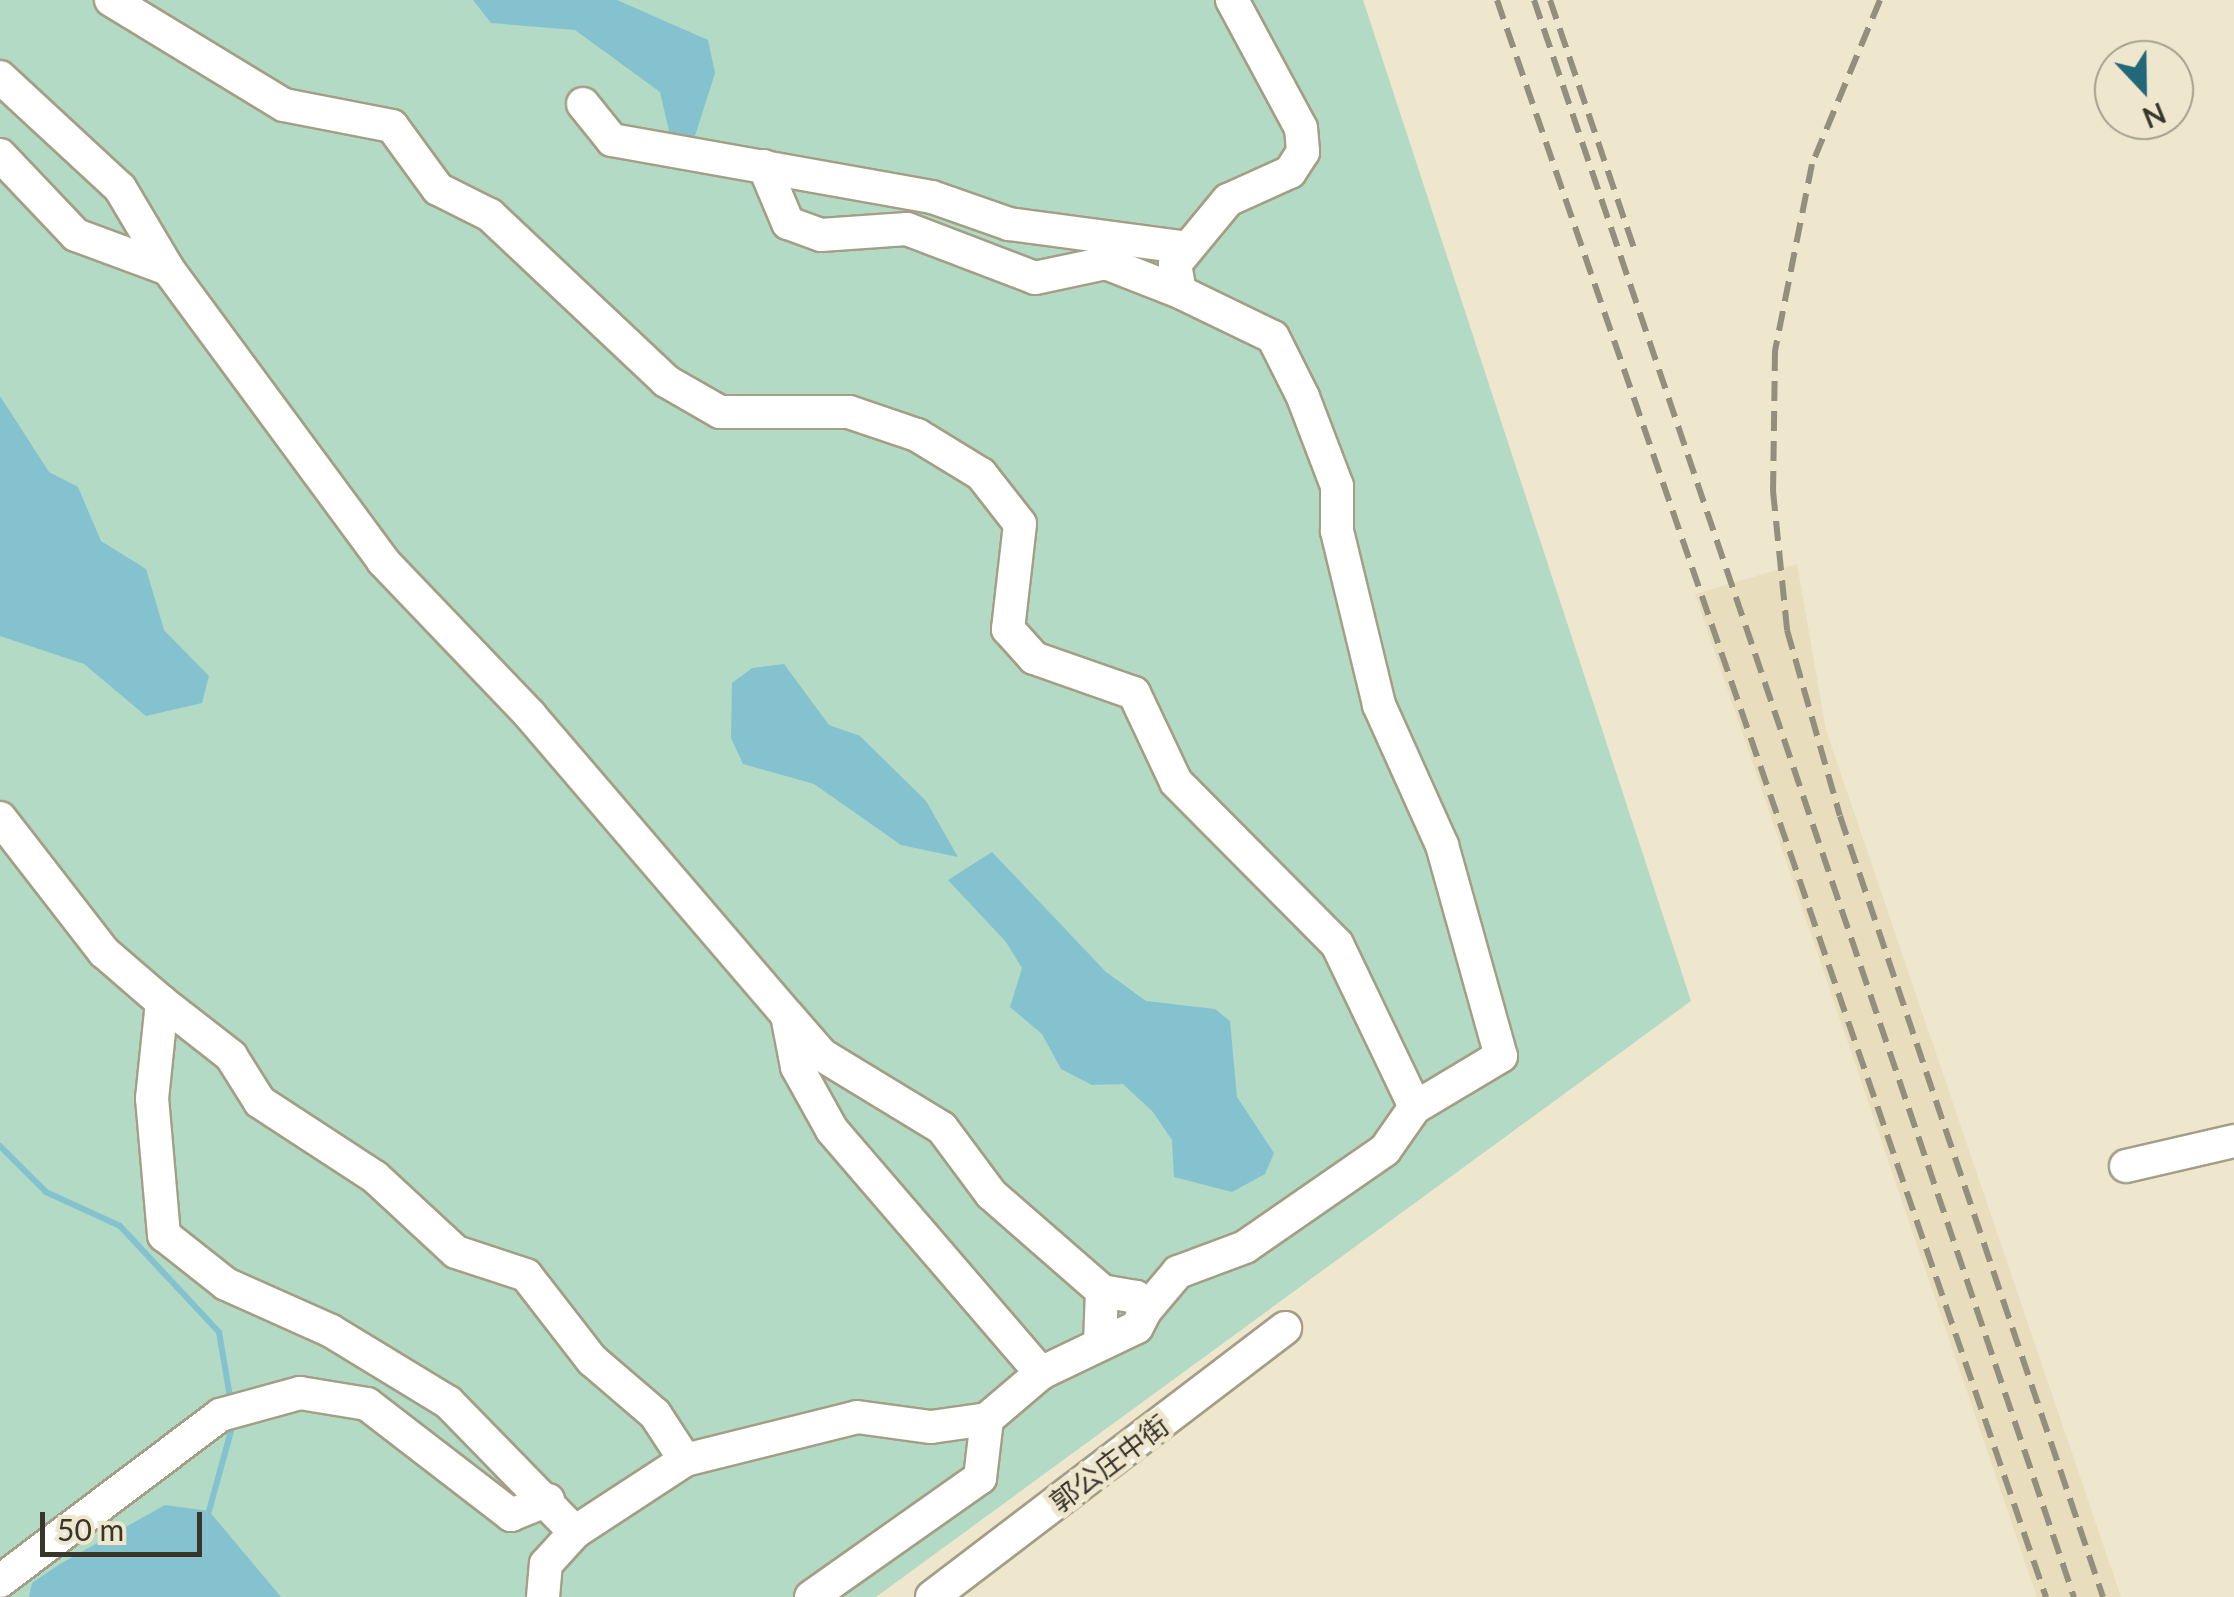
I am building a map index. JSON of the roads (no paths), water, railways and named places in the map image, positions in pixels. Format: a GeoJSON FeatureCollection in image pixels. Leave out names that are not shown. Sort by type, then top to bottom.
{"type":"FeatureCollection","features":[{"type":"Feature","properties":{"kind":"street"},"geometry":{"type":"LineString","coordinates":[[111,0],[284,105],[392,126],[438,190],[490,215],[666,381],[720,412],[848,412],[917,435],[982,474],[1020,524],[1008,629],[1034,658],[1134,693],[1176,782],[1337,944],[1414,1108]]}},
{"type":"Feature","properties":{"kind":"street"},"geometry":{"type":"LineString","coordinates":[[1180,292],[1181,246],[1228,200],[1290,172],[1303,152],[1300,128],[1232,0]]}},
{"type":"Feature","properties":{"kind":"street"},"geometry":{"type":"LineString","coordinates":[[0,77],[120,188],[168,269],[384,562],[530,714],[822,1055],[942,1128],[991,1194],[1102,1291],[1136,1297],[1145,1311]]}},
{"type":"Feature","properties":{"kind":"street"},"geometry":{"type":"LineString","coordinates":[[583,104],[612,140],[681,156],[730,159],[932,197],[1010,224],[1181,246]]}},
{"type":"Feature","properties":{"kind":"street"},"geometry":{"type":"LineString","coordinates":[[0,155],[76,235],[168,269]]}},
{"type":"Feature","properties":{"kind":"street"},"geometry":{"type":"LineString","coordinates":[[542,1597],[546,1564],[575,1532],[685,1460],[857,1417],[931,1427],[986,1418],[1040,1373],[1137,1327],[1145,1311],[1178,1272],[1245,1246],[1385,1150],[1414,1108],[1501,1056],[1442,845],[1379,705],[1337,531],[1338,486],[1304,397],[1273,336],[1180,292],[1106,263],[1034,278],[907,229],[821,235],[788,223],[764,166]]}},
{"type":"Feature","properties":{"kind":"street"},"geometry":{"type":"LineString","coordinates":[[0,818],[104,952],[231,1056],[260,1102],[375,1178],[456,1252],[526,1275],[592,1360],[656,1414],[685,1460]]}},
{"type":"Feature","properties":{"kind":"street"},"geometry":{"type":"LineString","coordinates":[[162,1002],[152,1098],[164,1235],[226,1284],[331,1331],[448,1402],[548,1500],[575,1532]]}},
{"type":"Feature","properties":{"kind":"street"},"geometry":{"type":"LineString","coordinates":[[787,1015],[796,1068],[832,1130],[1040,1373]]}},
{"type":"Feature","properties":{"kind":"street"},"geometry":{"type":"LineString","coordinates":[[2126,1166],[2234,1141]]}},
{"type":"Feature","properties":{"kind":"street"},"geometry":{"type":"LineString","coordinates":[[1100,1343],[1102,1291]]}},
{"type":"Feature","properties":{"kind":"street","name":"郭公庄中街"},"geometry":{"type":"LineString","coordinates":[[932,1597],[1285,1328]]}},
{"type":"Feature","properties":{"kind":"street"},"geometry":{"type":"LineString","coordinates":[[0,1581],[220,1415],[252,1400],[300,1393],[367,1404],[510,1515],[548,1500]]}},
{"type":"Feature","properties":{"kind":"street"},"geometry":{"type":"LineString","coordinates":[[811,1597],[980,1478],[986,1418]]}},
{"type":"Feature","properties":{"kind":"water"},"geometry":{"type":"Polygon","coordinates":[[[473,0],[617,0],[708,40],[715,73],[694,139],[672,144],[660,92],[575,30],[491,23],[473,0]]]}},
{"type":"Feature","properties":{"kind":"water"},"geometry":{"type":"Polygon","coordinates":[[[0,396],[49,472],[78,487],[101,541],[146,569],[164,630],[209,676],[202,703],[146,716],[84,664],[0,636],[0,396]]]}},
{"type":"Feature","properties":{"kind":"water"},"geometry":{"type":"Polygon","coordinates":[[[784,664],[829,725],[860,736],[926,801],[958,857],[901,845],[814,784],[743,764],[731,738],[732,683],[752,668],[784,664]]]}},
{"type":"Feature","properties":{"kind":"water"},"geometry":{"type":"Polygon","coordinates":[[[992,852],[1106,972],[1146,1001],[1215,1009],[1230,1021],[1237,1097],[1274,1153],[1265,1174],[1232,1192],[1174,1177],[1172,1140],[1153,1112],[1123,1084],[1092,1085],[1061,1069],[1042,1034],[1010,1007],[1022,968],[1006,942],[948,880],[992,852]]]}},
{"type":"Feature","properties":{"kind":"water"},"geometry":{"type":"Polygon","coordinates":[[[165,1505],[209,1511],[281,1597],[29,1597],[32,1583],[60,1564],[165,1505]]]}},
{"type":"Feature","properties":{"kind":"waterway"},"geometry":{"type":"LineString","coordinates":[[0,1146],[46,1192],[120,1226],[219,1332],[231,1403]]}},
{"type":"Feature","properties":{"kind":"waterway"},"geometry":{"type":"LineString","coordinates":[[209,1511],[234,1420]]}},
{"type":"Feature","properties":{"kind":"railway"},"geometry":{"type":"LineString","coordinates":[[1497,0],[2046,1597]]}},
{"type":"Feature","properties":{"kind":"railway"},"geometry":{"type":"LineString","coordinates":[[1534,0],[2074,1597]]}},
{"type":"Feature","properties":{"kind":"railway"},"geometry":{"type":"LineString","coordinates":[[1550,0],[1635,251]]}},
{"type":"Feature","properties":{"kind":"railway"},"geometry":{"type":"LineString","coordinates":[[1880,0],[1812,164],[1775,351],[1773,491],[1787,630],[1840,816],[2103,1597]]}}]}
